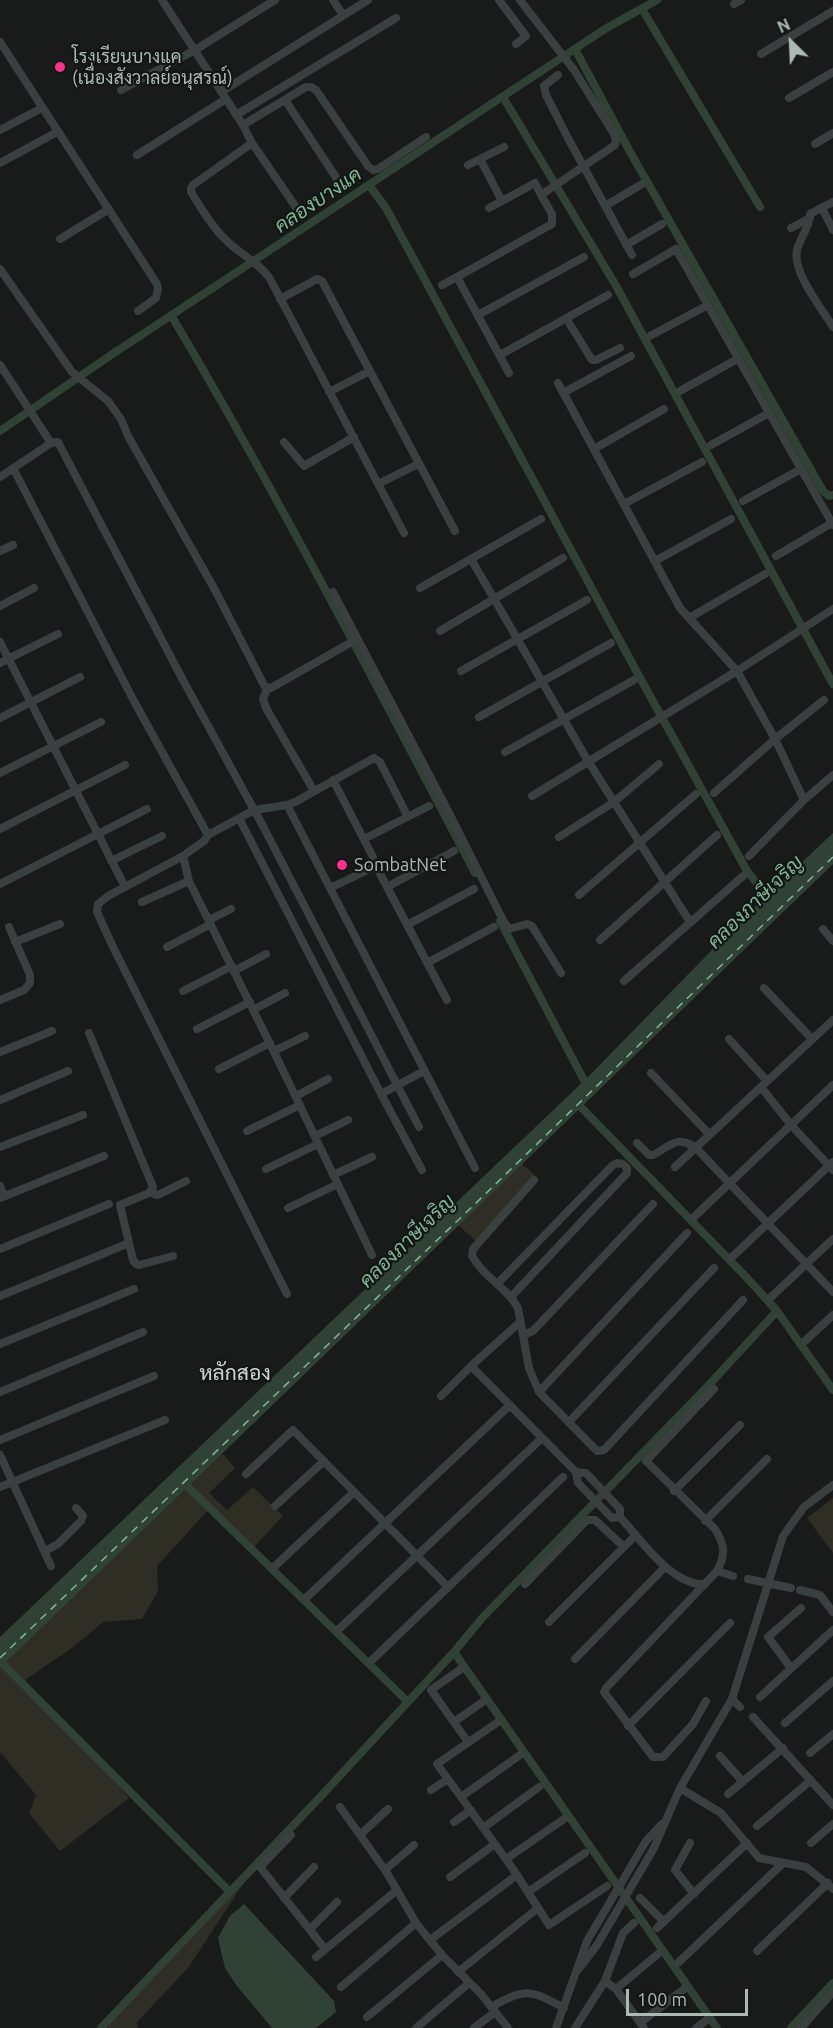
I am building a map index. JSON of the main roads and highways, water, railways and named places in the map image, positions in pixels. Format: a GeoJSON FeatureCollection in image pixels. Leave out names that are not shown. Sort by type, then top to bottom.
{"type":"FeatureCollection","features":[{"type":"Feature","properties":{"kind":"waterway","name":"คลองบางแค"},"geometry":{"type":"LineString","coordinates":[[0,431],[111,355],[605,29],[657,0]]}},
{"type":"Feature","properties":{"kind":"waterway"},"geometry":{"type":"LineString","coordinates":[[642,9],[760,207]]}},
{"type":"Feature","properties":{"kind":"waterway"},"geometry":{"type":"LineString","coordinates":[[575,49],[629,150],[823,491],[829,496],[833,495]]}},
{"type":"Feature","properties":{"kind":"waterway"},"geometry":{"type":"LineString","coordinates":[[503,97],[615,284],[833,684]]}},
{"type":"Feature","properties":{"kind":"waterway","name":"คลองภาษีเจริญ"},"geometry":{"type":"LineString","coordinates":[[369,185],[386,208],[747,871],[774,904]]}},
{"type":"Feature","properties":{"kind":"waterway"},"geometry":{"type":"LineString","coordinates":[[171,315],[289,522],[475,873]]}},
{"type":"Feature","properties":{"kind":"waterway"},"geometry":{"type":"LineString","coordinates":[[500,921],[587,1086]]}},
{"type":"Feature","properties":{"kind":"waterway"},"geometry":{"type":"LineString","coordinates":[[574,1100],[777,1311],[833,1390]]}},
{"type":"Feature","properties":{"kind":"waterway"},"geometry":{"type":"LineString","coordinates":[[101,2028],[322,1795],[454,1652],[483,1617],[706,1388],[777,1311]]}},
{"type":"Feature","properties":{"kind":"waterway"},"geometry":{"type":"LineString","coordinates":[[181,1480],[408,1702]]}},
{"type":"Feature","properties":{"kind":"waterway"},"geometry":{"type":"LineString","coordinates":[[454,1652],[717,2028]]}},
{"type":"Feature","properties":{"kind":"waterway"},"geometry":{"type":"LineString","coordinates":[[0,1661],[230,1892]]}},
{"type":"Feature","properties":{"kind":"waterway"},"geometry":{"type":"LineString","coordinates":[[791,2028],[833,1983]]}},
{"type":"Feature","properties":{"kind":"place","name":"โรงเรียนบางแค (เนื่องสังวาลย์อนุสรณ์)"},"geometry":{"type":"Point","coordinates":[60,67]}},
{"type":"Feature","properties":{"kind":"place","name":"SombatNet"},"geometry":{"type":"Point","coordinates":[342,865]}},
{"type":"Feature","properties":{"kind":"district","name":"หลักสอง"},"geometry":{"type":"Point","coordinates":[235,1373]}}]}
